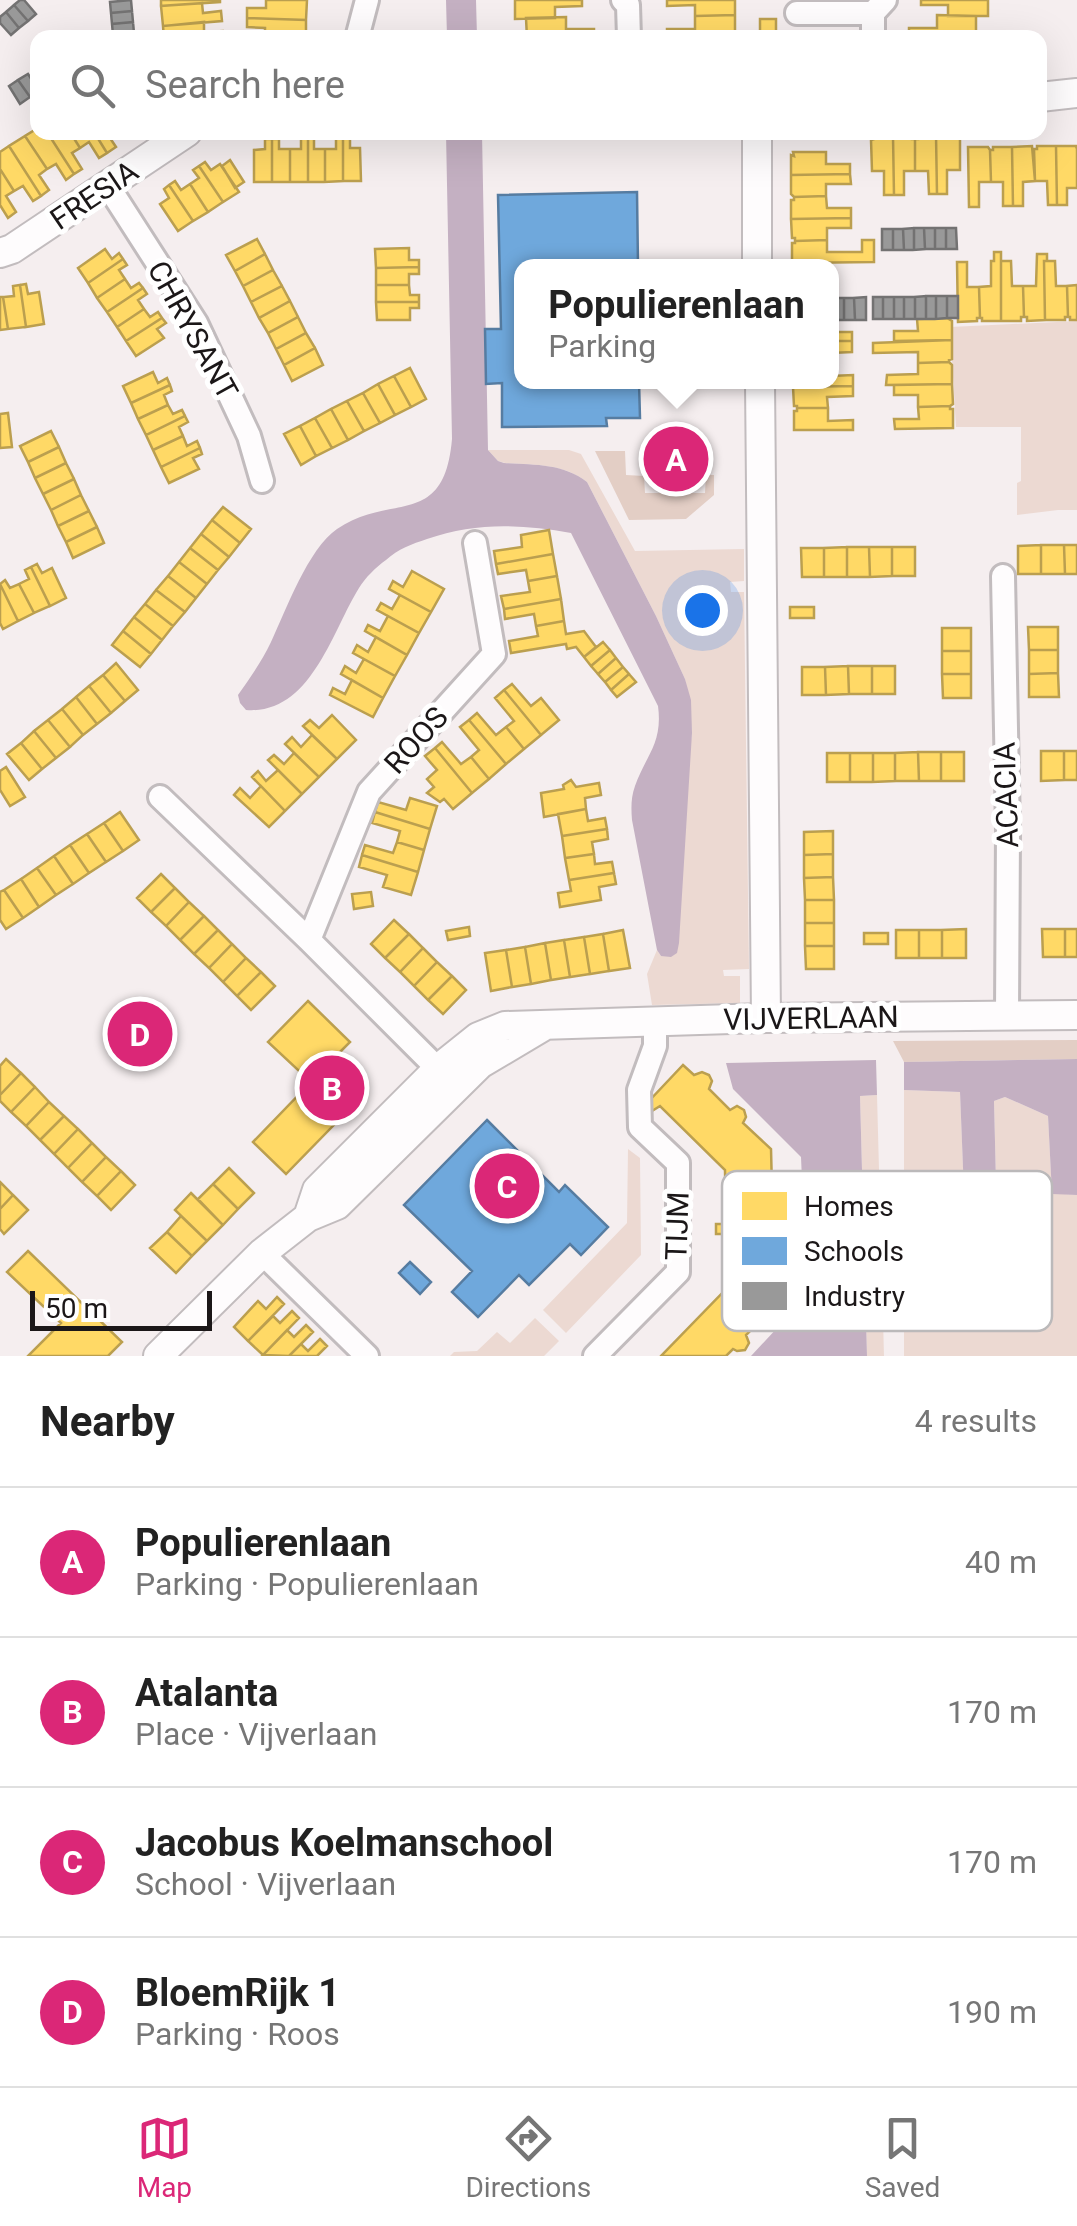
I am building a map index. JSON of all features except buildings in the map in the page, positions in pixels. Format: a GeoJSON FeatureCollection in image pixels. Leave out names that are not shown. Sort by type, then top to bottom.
{"type":"FeatureCollection","features":[{"type":"Feature","properties":{"kind":"street"},"geometry":{"type":"LineString","coordinates":[[359,30],[367,0]]}},
{"type":"Feature","properties":{"kind":"street"},"geometry":{"type":"LineString","coordinates":[[628,2],[630,30]]}},
{"type":"Feature","properties":{"kind":"street"},"geometry":{"type":"LineString","coordinates":[[797,13],[879,7]]}},
{"type":"Feature","properties":{"kind":"street"},"geometry":{"type":"LineString","coordinates":[[1047,96],[1077,93]]}},
{"type":"Feature","properties":{"kind":"street","name":"FRESIA"},"geometry":{"type":"LineString","coordinates":[[0,253],[12,249],[174,140]]}},
{"type":"Feature","properties":{"kind":"street"},"geometry":{"type":"LineString","coordinates":[[757,140],[757,259]]}},
{"type":"Feature","properties":{"kind":"street","name":"CHRYSANT"},"geometry":{"type":"LineString","coordinates":[[108,186],[196,323],[249,436],[262,481]]}},
{"type":"Feature","properties":{"kind":"street"},"geometry":{"type":"LineString","coordinates":[[760,389],[766,1018]]}},
{"type":"Feature","properties":{"kind":"street","name":"ROOS"},"geometry":{"type":"LineString","coordinates":[[309,940],[369,792],[494,654],[476,542]]}},
{"type":"Feature","properties":{"kind":"street","name":"ACACIA"},"geometry":{"type":"LineString","coordinates":[[1002,576],[1008,832],[1007,1014]]}},
{"type":"Feature","properties":{"kind":"street"},"geometry":{"type":"LineString","coordinates":[[160,797],[447,1078]]}},
{"type":"Feature","properties":{"kind":"street","name":"VIJVERLAAN"},"geometry":{"type":"LineString","coordinates":[[158,1356],[262,1254],[308,1217],[338,1205],[447,1078],[546,1026],[766,1018],[1077,1014]]}},
{"type":"Feature","properties":{"kind":"street","name":"TIJM"},"geometry":{"type":"LineString","coordinates":[[595,1356],[678,1272],[678,1164],[640,1127],[639,1090],[655,1046],[655,1022]]}},
{"type":"Feature","properties":{"kind":"street"},"geometry":{"type":"LineString","coordinates":[[262,1254],[366,1356]]}},
{"type":"Feature","properties":{"kind":"shaded area"},"geometry":{"type":"Polygon","coordinates":[[[446,0],[476,0],[477,30],[447,30],[446,0]]]}},
{"type":"Feature","properties":{"kind":"shaded area"},"geometry":{"type":"Polygon","coordinates":[[[446,140],[482,140],[488,450],[504,463],[558,468],[587,482],[656,616],[691,700],[679,943],[677,953],[671,957],[661,956],[657,950],[632,816],[634,790],[656,739],[658,706],[571,533],[516,526],[480,527],[445,533],[400,550],[361,584],[329,647],[303,685],[268,708],[246,710],[240,703],[238,695],[267,649],[307,565],[326,538],[357,518],[426,498],[438,486],[447,467],[452,439],[446,140]]]}},
{"type":"Feature","properties":{"kind":"shaded area"},"geometry":{"type":"Polygon","coordinates":[[[1077,321],[1077,510],[1017,515],[1021,427],[956,427],[950,327],[1077,321]]]}},
{"type":"Feature","properties":{"kind":"shaded area"},"geometry":{"type":"Polygon","coordinates":[[[488,450],[569,450],[581,454],[635,551],[744,549],[744,581],[730,582],[731,592],[744,592],[749,969],[723,970],[724,976],[740,976],[740,1003],[652,1005],[647,974],[657,950],[661,956],[692,733],[685,679],[587,482],[558,468],[498,461],[488,450]]]}},
{"type":"Feature","properties":{"kind":"shaded area"},"geometry":{"type":"Polygon","coordinates":[[[595,451],[625,451],[626,475],[644,476],[645,493],[705,493],[706,475],[714,475],[714,495],[686,519],[629,520],[595,451]]]}},
{"type":"Feature","properties":{"kind":"shaded area"},"geometry":{"type":"Polygon","coordinates":[[[1077,1040],[1077,1059],[904,1062],[893,1041],[1077,1040]]]}},
{"type":"Feature","properties":{"kind":"shaded area"},"geometry":{"type":"Polygon","coordinates":[[[1077,1059],[1077,1195],[1052,1194],[1048,1116],[1005,1097],[994,1101],[996,1171],[963,1171],[960,1092],[904,1090],[904,1062],[1077,1059]]]}},
{"type":"Feature","properties":{"kind":"shaded area"},"geometry":{"type":"Polygon","coordinates":[[[876,1060],[877,1095],[860,1096],[862,1171],[802,1171],[801,1157],[733,1089],[726,1063],[876,1060]]]}},
{"type":"Feature","properties":{"kind":"shaded area"},"geometry":{"type":"Polygon","coordinates":[[[904,1090],[960,1092],[963,1171],[904,1171],[904,1090]]]}},
{"type":"Feature","properties":{"kind":"shaded area"},"geometry":{"type":"Polygon","coordinates":[[[877,1095],[879,1171],[862,1171],[860,1096],[877,1095]]]}},
{"type":"Feature","properties":{"kind":"shaded area"},"geometry":{"type":"Polygon","coordinates":[[[1005,1097],[1048,1116],[1051,1171],[996,1171],[994,1101],[1005,1097]]]}},
{"type":"Feature","properties":{"kind":"shaded area"},"geometry":{"type":"Polygon","coordinates":[[[628,1149],[640,1158],[641,1255],[566,1333],[543,1310],[627,1223],[628,1149]]]}},
{"type":"Feature","properties":{"kind":"shaded area"},"geometry":{"type":"Polygon","coordinates":[[[1052,1193],[1077,1195],[1077,1356],[904,1356],[904,1331],[1052,1331],[1052,1193]]]}},
{"type":"Feature","properties":{"kind":"shaded area"},"geometry":{"type":"Polygon","coordinates":[[[535,1318],[559,1341],[544,1356],[450,1356],[454,1352],[477,1351],[497,1332],[510,1343],[535,1318]]]}},
{"type":"Feature","properties":{"kind":"shaded area"},"geometry":{"type":"Polygon","coordinates":[[[774,1331],[866,1331],[867,1356],[751,1356],[774,1331]]]}},
{"type":"Feature","properties":{"kind":"shaded area"},"geometry":{"type":"Polygon","coordinates":[[[866,1331],[883,1331],[884,1356],[867,1356],[866,1331]]]}},
{"type":"Feature","properties":{"kind":"place","name":"Populierenlaan"},"geometry":{"type":"Point","coordinates":[676,459]}},
{"type":"Feature","properties":{"kind":"place","name":"BloemRijk 1"},"geometry":{"type":"Point","coordinates":[140,1034]}},
{"type":"Feature","properties":{"kind":"place","name":"Atalanta"},"geometry":{"type":"Point","coordinates":[332,1088]}},
{"type":"Feature","properties":{"kind":"place","name":"Jacobus Koelmanschool"},"geometry":{"type":"Point","coordinates":[507,1186]}}]}
